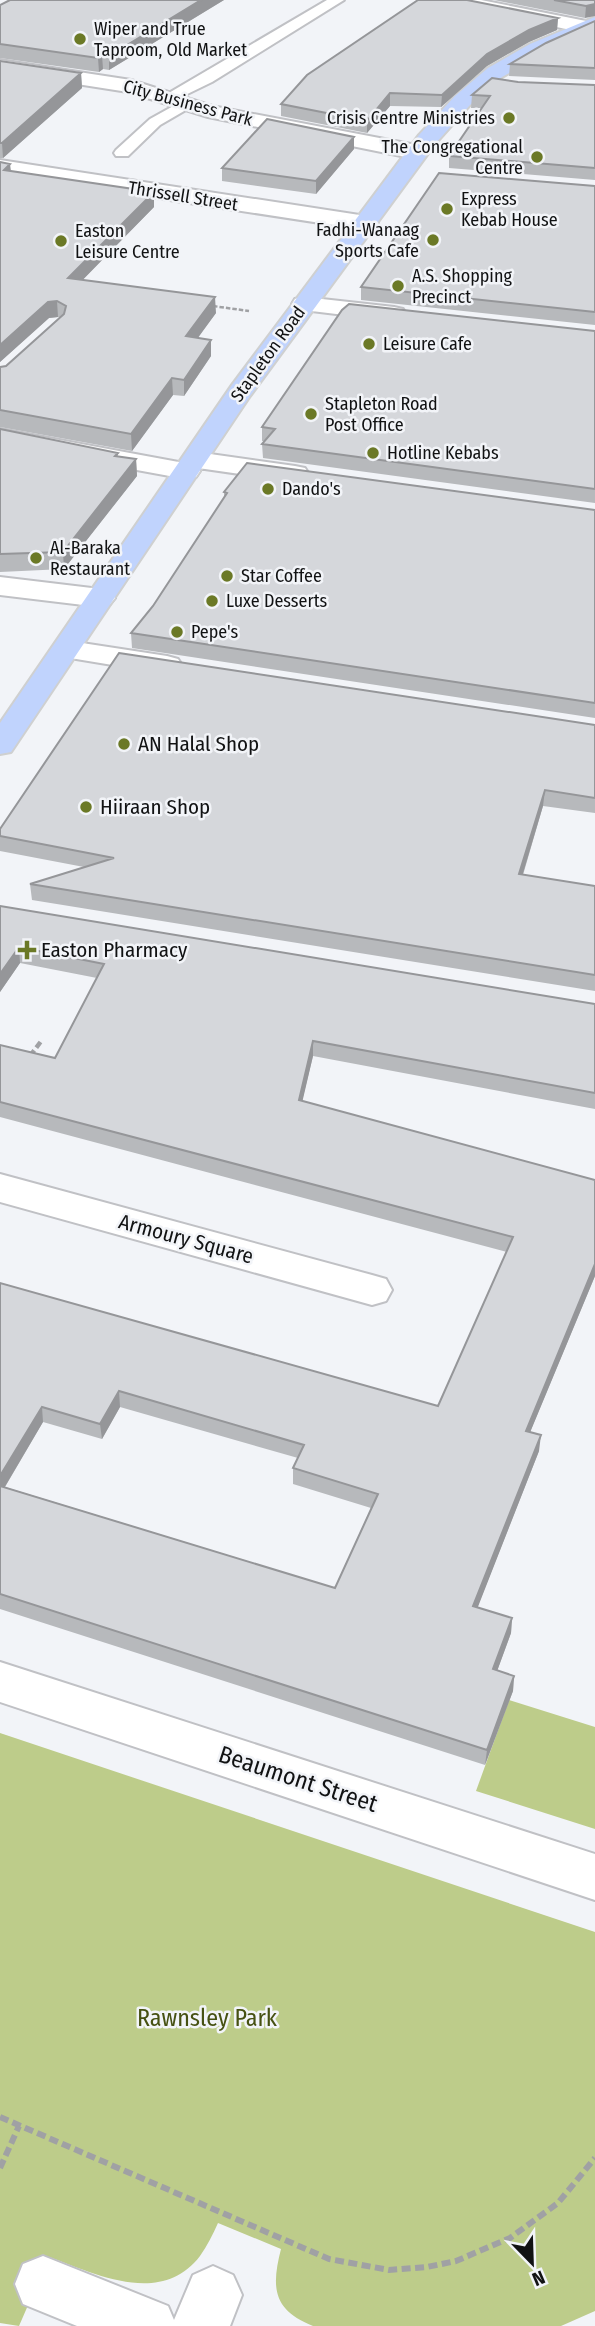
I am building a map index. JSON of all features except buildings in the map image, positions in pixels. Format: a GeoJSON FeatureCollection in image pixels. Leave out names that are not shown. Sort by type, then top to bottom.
{"type":"FeatureCollection","features":[{"type":"Feature","properties":{"kind":"main road","name":"Stapleton Road"},"geometry":{"type":"LineString","coordinates":[[0,745],[69,650],[100,598],[226,412],[416,152],[439,124],[484,81],[522,58],[591,25]]}},
{"type":"Feature","properties":{"kind":"street"},"geometry":{"type":"LineString","coordinates":[[452,0],[591,25]]}},
{"type":"Feature","properties":{"kind":"street","name":"City Business Park"},"geometry":{"type":"LineString","coordinates":[[0,66],[131,86],[260,122],[416,152]]}},
{"type":"Feature","properties":{"kind":"street"},"geometry":{"type":"LineString","coordinates":[[484,81],[517,86]]}},
{"type":"Feature","properties":{"kind":"street","name":"Thrissell Street"},"geometry":{"type":"LineString","coordinates":[[0,167],[366,223]]}},
{"type":"Feature","properties":{"kind":"street"},"geometry":{"type":"LineString","coordinates":[[398,174],[425,176]]}},
{"type":"Feature","properties":{"kind":"street"},"geometry":{"type":"LineString","coordinates":[[300,310],[419,317]]}},
{"type":"Feature","properties":{"kind":"street"},"geometry":{"type":"LineString","coordinates":[[0,437],[191,465],[324,478]]}},
{"type":"Feature","properties":{"kind":"street"},"geometry":{"type":"LineString","coordinates":[[0,586],[100,598]]}},
{"type":"Feature","properties":{"kind":"street"},"geometry":{"type":"LineString","coordinates":[[69,650],[190,668]]}},
{"type":"Feature","properties":{"kind":"street","name":"Armoury Square"},"geometry":{"type":"LineString","coordinates":[[0,1188],[372,1290]]}},
{"type":"Feature","properties":{"kind":"street","name":"Beaumont Street"},"geometry":{"type":"LineString","coordinates":[[0,1682],[595,1877]]}},
{"type":"Feature","properties":{"kind":"street"},"geometry":{"type":"LineString","coordinates":[[43,2284],[148,2326]]}},
{"type":"Feature","properties":{"kind":"lane"},"geometry":{"type":"LineString","coordinates":[[121,153],[178,100],[207,79],[337,0]]}},
{"type":"Feature","properties":{"kind":"path"},"geometry":{"type":"LineString","coordinates":[[202,305],[300,310]]}},
{"type":"Feature","properties":{"kind":"path"},"geometry":{"type":"LineString","coordinates":[[28,1060],[42,1040]]}},
{"type":"Feature","properties":{"kind":"path"},"geometry":{"type":"LineString","coordinates":[[0,2117],[329,2259],[366,2268],[398,2270],[456,2261],[506,2241],[545,2216],[584,2175],[595,2158]]}},
{"type":"Feature","properties":{"kind":"path"},"geometry":{"type":"LineString","coordinates":[[0,2168],[19,2126]]}},
{"type":"Feature","properties":{"kind":"green space"},"geometry":{"type":"Polygon","coordinates":[[[509,1700],[595,1727],[595,1829],[476,1791],[509,1700]]]}},
{"type":"Feature","properties":{"kind":"green space","name":"Rawnsley Park"},"geometry":{"type":"Polygon","coordinates":[[[0,1733],[595,1932],[595,2311],[561,2326],[313,2326],[290,2313],[278,2296],[276,2275],[281,2249],[218,2223],[200,2256],[184,2271],[167,2280],[147,2283],[107,2278],[49,2257],[19,2326],[0,2323],[0,1733]]]}},
{"type":"Feature","properties":{"kind":"place","name":"Wiper and True Taproom, Old Market"},"geometry":{"type":"Point","coordinates":[80,39]}},
{"type":"Feature","properties":{"kind":"place","name":"Crisis Centre Ministries"},"geometry":{"type":"Point","coordinates":[509,118]}},
{"type":"Feature","properties":{"kind":"place","name":"The Congregational Centre"},"geometry":{"type":"Point","coordinates":[537,157]}},
{"type":"Feature","properties":{"kind":"place","name":"Express Kebab House"},"geometry":{"type":"Point","coordinates":[447,209]}},
{"type":"Feature","properties":{"kind":"place","name":"Fadhi-Wanaag Sports Cafe"},"geometry":{"type":"Point","coordinates":[433,240]}},
{"type":"Feature","properties":{"kind":"place","name":"Easton Leisure Centre"},"geometry":{"type":"Point","coordinates":[61,241]}},
{"type":"Feature","properties":{"kind":"place","name":"A.S. Shopping Precinct"},"geometry":{"type":"Point","coordinates":[398,286]}},
{"type":"Feature","properties":{"kind":"place","name":"Leisure Cafe"},"geometry":{"type":"Point","coordinates":[369,344]}},
{"type":"Feature","properties":{"kind":"place","name":"Stapleton Road Post Office"},"geometry":{"type":"Point","coordinates":[311,414]}},
{"type":"Feature","properties":{"kind":"place","name":"Hotline Kebabs"},"geometry":{"type":"Point","coordinates":[373,453]}},
{"type":"Feature","properties":{"kind":"place","name":"Dando's"},"geometry":{"type":"Point","coordinates":[268,489]}},
{"type":"Feature","properties":{"kind":"place","name":"Al-Baraka Restaurant"},"geometry":{"type":"Point","coordinates":[36,558]}},
{"type":"Feature","properties":{"kind":"place","name":"Star Coffee"},"geometry":{"type":"Point","coordinates":[227,576]}},
{"type":"Feature","properties":{"kind":"place","name":"Luxe Desserts"},"geometry":{"type":"Point","coordinates":[212,601]}},
{"type":"Feature","properties":{"kind":"place","name":"Pepe's"},"geometry":{"type":"Point","coordinates":[177,632]}},
{"type":"Feature","properties":{"kind":"place","name":"AN Halal Shop"},"geometry":{"type":"Point","coordinates":[124,744]}},
{"type":"Feature","properties":{"kind":"place","name":"Hiiraan Shop"},"geometry":{"type":"Point","coordinates":[86,807]}},
{"type":"Feature","properties":{"kind":"place","name":"Easton Pharmacy"},"geometry":{"type":"Point","coordinates":[27,950]}}]}
